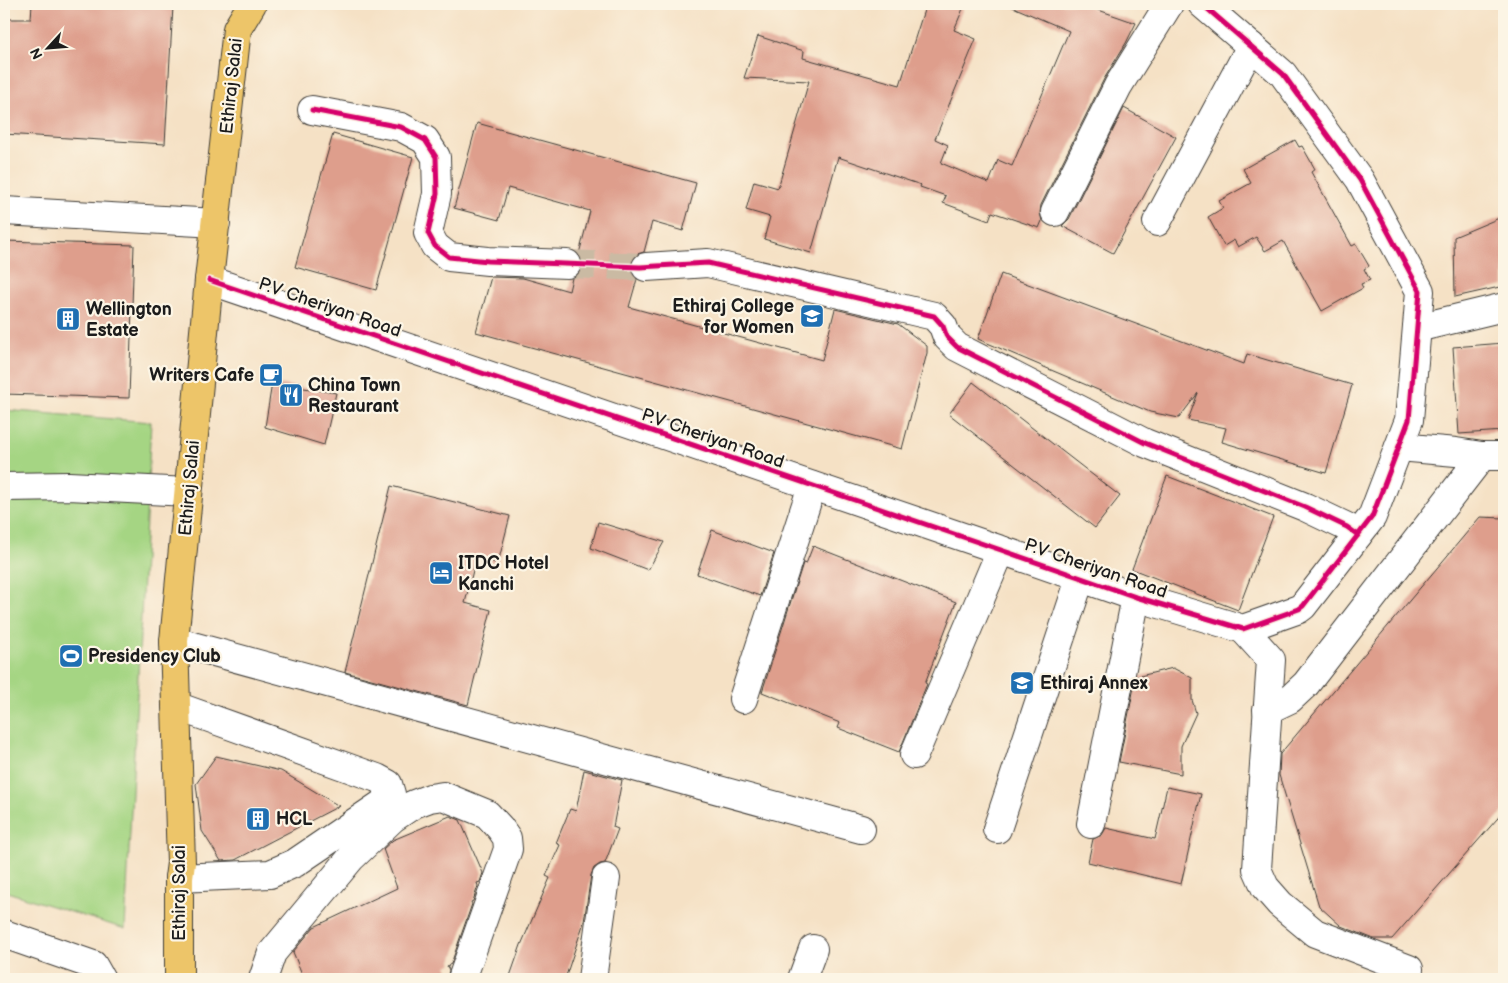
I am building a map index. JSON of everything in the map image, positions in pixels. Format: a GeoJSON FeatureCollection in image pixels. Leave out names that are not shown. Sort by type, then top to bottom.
{"type":"FeatureCollection","features":[{"type":"Feature","properties":{"kind":"main road","name":"Ethiraj Salai"},"geometry":{"type":"LineString","coordinates":[[179,979],[180,863],[174,642],[216,223],[233,16],[252,4]]}},
{"type":"Feature","properties":{"kind":"street"},"geometry":{"type":"LineString","coordinates":[[1055,212],[1118,86],[1169,4]]}},
{"type":"Feature","properties":{"kind":"street"},"geometry":{"type":"LineString","coordinates":[[1202,4],[1283,74],[1360,180],[1420,291],[1409,420],[1372,517],[1304,606],[1243,629],[1271,660],[1257,868],[1265,887],[1280,904],[1315,932],[1409,969]]}},
{"type":"Feature","properties":{"kind":"street"},"geometry":{"type":"LineString","coordinates":[[1157,222],[1251,46]]}},
{"type":"Feature","properties":{"kind":"street"},"geometry":{"type":"LineString","coordinates":[[312,110],[401,127],[425,140],[436,157],[437,194],[428,233],[435,246],[449,257],[488,261],[567,264]]}},
{"type":"Feature","properties":{"kind":"street"},"geometry":{"type":"LineString","coordinates":[[4,211],[216,223]]}},
{"type":"Feature","properties":{"kind":"street"},"geometry":{"type":"LineString","coordinates":[[646,267],[708,263],[934,316],[943,326],[947,337],[957,347],[1145,442],[1305,506],[1347,527],[1358,535]]}},
{"type":"Feature","properties":{"kind":"street","name":"P.V Cheriyan Road"},"geometry":{"type":"LineString","coordinates":[[209,280],[1001,550],[1080,579],[1243,629]]}},
{"type":"Feature","properties":{"kind":"street"},"geometry":{"type":"LineString","coordinates":[[1417,328],[1504,307]]}},
{"type":"Feature","properties":{"kind":"street"},"geometry":{"type":"LineString","coordinates":[[1399,447],[1493,456]]}},
{"type":"Feature","properties":{"kind":"street"},"geometry":{"type":"LineString","coordinates":[[1267,710],[1290,698],[1306,684],[1493,456]]}},
{"type":"Feature","properties":{"kind":"street"},"geometry":{"type":"LineString","coordinates":[[4,487],[69,486],[188,492]]}},
{"type":"Feature","properties":{"kind":"street"},"geometry":{"type":"LineString","coordinates":[[743,699],[812,486]]}},
{"type":"Feature","properties":{"kind":"street"},"geometry":{"type":"LineString","coordinates":[[914,755],[1001,550]]}},
{"type":"Feature","properties":{"kind":"street"},"geometry":{"type":"LineString","coordinates":[[997,829],[1080,579]]}},
{"type":"Feature","properties":{"kind":"street"},"geometry":{"type":"LineString","coordinates":[[1091,824],[1136,597]]}},
{"type":"Feature","properties":{"kind":"street"},"geometry":{"type":"LineString","coordinates":[[174,642],[861,829]]}},
{"type":"Feature","properties":{"kind":"street"},"geometry":{"type":"LineString","coordinates":[[176,706],[377,778],[388,784],[391,794],[385,802],[295,863],[280,871],[270,874],[179,878]]}},
{"type":"Feature","properties":{"kind":"street"},"geometry":{"type":"LineString","coordinates":[[263,979],[272,954],[351,858],[393,818],[414,804],[430,798],[443,796],[487,814],[508,838],[508,849],[462,979]]}},
{"type":"Feature","properties":{"kind":"street"},"geometry":{"type":"LineString","coordinates":[[592,979],[606,878]]}},
{"type":"Feature","properties":{"kind":"street"},"geometry":{"type":"LineString","coordinates":[[4,934],[93,964],[101,979]]}},
{"type":"Feature","properties":{"kind":"street"},"geometry":{"type":"LineString","coordinates":[[802,979],[814,949]]}},
{"type":"Feature","properties":{"kind":"green space","name":"Presidency Club"},"geometry":{"type":"Polygon","coordinates":[[[4,410],[151,422],[125,929],[4,891],[4,410]]]}},
{"type":"Feature","properties":{"kind":"building"},"geometry":{"type":"Polygon","coordinates":[[[32,4],[173,6],[165,144],[4,134],[4,19],[31,19],[32,4]]]}},
{"type":"Feature","properties":{"kind":"building"},"geometry":{"type":"Polygon","coordinates":[[[926,4],[965,4],[954,30],[976,39],[935,139],[948,145],[941,163],[989,183],[998,160],[1012,166],[1069,31],[1006,4],[1081,4],[1136,23],[1104,79],[1041,205],[1042,221],[1039,228],[992,212],[989,220],[943,203],[946,196],[920,187],[921,185],[838,157],[811,253],[764,239],[770,217],[746,210],[754,181],[778,188],[809,81],[744,78],[758,36],[804,51],[803,58],[900,85],[926,4]]]}},
{"type":"Feature","properties":{"kind":"building"},"geometry":{"type":"Polygon","coordinates":[[[1124,108],[1176,137],[1113,253],[1062,226],[1069,219],[1124,108]]]}},
{"type":"Feature","properties":{"kind":"building"},"geometry":{"type":"Polygon","coordinates":[[[477,123],[696,183],[683,231],[652,222],[644,252],[637,254],[630,268],[637,279],[629,307],[822,360],[835,309],[898,324],[927,346],[927,353],[902,449],[476,332],[491,277],[523,278],[569,291],[572,278],[580,273],[583,265],[579,254],[590,211],[508,188],[499,220],[454,208],[477,123]]]}},
{"type":"Feature","properties":{"kind":"building"},"geometry":{"type":"Polygon","coordinates":[[[333,134],[413,157],[376,290],[295,267],[333,134]]]}},
{"type":"Feature","properties":{"kind":"building"},"geometry":{"type":"Polygon","coordinates":[[[1295,140],[1299,147],[1302,146],[1315,169],[1311,172],[1352,246],[1356,244],[1369,266],[1364,269],[1370,280],[1361,284],[1363,288],[1322,311],[1283,241],[1265,251],[1256,237],[1238,247],[1234,240],[1224,246],[1208,217],[1223,208],[1219,201],[1251,183],[1243,169],[1295,140]]]}},
{"type":"Feature","properties":{"kind":"building"},"geometry":{"type":"Polygon","coordinates":[[[1504,216],[1504,286],[1455,297],[1454,237],[1504,216]]]}},
{"type":"Feature","properties":{"kind":"building","name":"Wellington Estate"},"geometry":{"type":"Polygon","coordinates":[[[4,241],[134,245],[129,398],[4,394],[4,241]]]}},
{"type":"Feature","properties":{"kind":"building"},"geometry":{"type":"Polygon","coordinates":[[[1001,274],[1244,364],[1247,354],[1352,385],[1326,473],[1222,442],[1226,428],[1188,420],[1198,393],[1179,418],[1150,412],[978,339],[1001,274]]]}},
{"type":"Feature","properties":{"kind":"building"},"geometry":{"type":"Polygon","coordinates":[[[1504,343],[1504,431],[1459,434],[1453,347],[1504,343]]]}},
{"type":"Feature","properties":{"kind":"building"},"geometry":{"type":"Polygon","coordinates":[[[973,382],[1120,496],[1095,528],[949,414],[973,382]]]}},
{"type":"Feature","properties":{"kind":"building"},"geometry":{"type":"Polygon","coordinates":[[[272,383],[336,393],[324,445],[265,427],[272,383]]]}},
{"type":"Feature","properties":{"kind":"building"},"geometry":{"type":"Polygon","coordinates":[[[1167,476],[1273,517],[1238,610],[1132,569],[1167,476]]]}},
{"type":"Feature","properties":{"kind":"building"},"geometry":{"type":"Polygon","coordinates":[[[391,486],[510,516],[498,563],[476,558],[465,603],[491,610],[468,705],[345,672],[391,486]]]}},
{"type":"Feature","properties":{"kind":"building"},"geometry":{"type":"Polygon","coordinates":[[[1480,517],[1504,518],[1504,811],[1392,939],[1374,939],[1341,926],[1319,906],[1279,775],[1280,754],[1480,517]]]}},
{"type":"Feature","properties":{"kind":"building"},"geometry":{"type":"Polygon","coordinates":[[[598,522],[664,542],[648,570],[591,548],[598,522]]]}},
{"type":"Feature","properties":{"kind":"building"},"geometry":{"type":"Polygon","coordinates":[[[712,530],[774,553],[760,596],[697,574],[712,530]]]}},
{"type":"Feature","properties":{"kind":"building"},"geometry":{"type":"Polygon","coordinates":[[[813,546],[956,602],[925,683],[927,684],[899,752],[838,728],[840,723],[762,692],[803,563],[806,564],[813,546]]]}},
{"type":"Feature","properties":{"kind":"building"},"geometry":{"type":"Polygon","coordinates":[[[1173,668],[1192,678],[1192,700],[1196,713],[1181,746],[1181,774],[1119,762],[1136,677],[1173,668]]]}},
{"type":"Feature","properties":{"kind":"building","name":"HCL"},"geometry":{"type":"Polygon","coordinates":[[[216,756],[281,771],[339,806],[235,860],[221,861],[202,831],[196,784],[216,756]]]}},
{"type":"Feature","properties":{"kind":"building"},"geometry":{"type":"Polygon","coordinates":[[[584,770],[622,780],[613,827],[618,829],[605,863],[594,868],[591,875],[584,922],[565,979],[509,979],[521,945],[550,878],[546,876],[560,845],[556,843],[570,809],[576,811],[584,770]]]}},
{"type":"Feature","properties":{"kind":"building"},"geometry":{"type":"Polygon","coordinates":[[[1167,787],[1201,794],[1181,884],[1088,862],[1093,839],[1102,835],[1106,828],[1155,839],[1167,787]]]}},
{"type":"Feature","properties":{"kind":"building"},"geometry":{"type":"Polygon","coordinates":[[[450,816],[460,820],[483,873],[480,882],[477,883],[478,886],[451,964],[447,966],[449,970],[447,979],[304,979],[293,952],[314,927],[397,888],[383,849],[393,840],[450,816]]]}},
{"type":"Feature","properties":{"kind":"tunnel"},"geometry":{"type":"LineString","coordinates":[[567,264],[646,267]]}},
{"type":"Feature","properties":{"kind":"cycle path"},"geometry":{"type":"LineString","coordinates":[[209,280],[1136,597],[1243,629],[1303,606],[1372,517],[1409,420],[1420,291],[1360,180],[1283,74],[1202,4]]}},
{"type":"Feature","properties":{"kind":"cycle path"},"geometry":{"type":"LineString","coordinates":[[312,110],[401,127],[425,140],[436,157],[437,194],[428,233],[435,246],[449,257],[488,261],[640,267],[708,263],[934,316],[943,326],[947,337],[957,347],[1145,443],[1305,507],[1347,527],[1358,535]]}},
{"type":"Feature","properties":{"kind":"place","name":"Ethiraj College for Women"},"geometry":{"type":"Point","coordinates":[812,316]}},
{"type":"Feature","properties":{"kind":"place","name":"Wellington Estate"},"geometry":{"type":"Point","coordinates":[68,319]}},
{"type":"Feature","properties":{"kind":"place","name":"Writers Cafe"},"geometry":{"type":"Point","coordinates":[271,375]}},
{"type":"Feature","properties":{"kind":"place","name":"China Town Restaurant"},"geometry":{"type":"Point","coordinates":[291,395]}},
{"type":"Feature","properties":{"kind":"place","name":"ITDC Hotel Kanchi"},"geometry":{"type":"Point","coordinates":[441,573]}},
{"type":"Feature","properties":{"kind":"place","name":"Presidency Club"},"geometry":{"type":"Point","coordinates":[71,656]}},
{"type":"Feature","properties":{"kind":"place","name":"Ethiraj Annex"},"geometry":{"type":"Point","coordinates":[1022,683]}},
{"type":"Feature","properties":{"kind":"place","name":"HCL"},"geometry":{"type":"Point","coordinates":[258,819]}}]}
